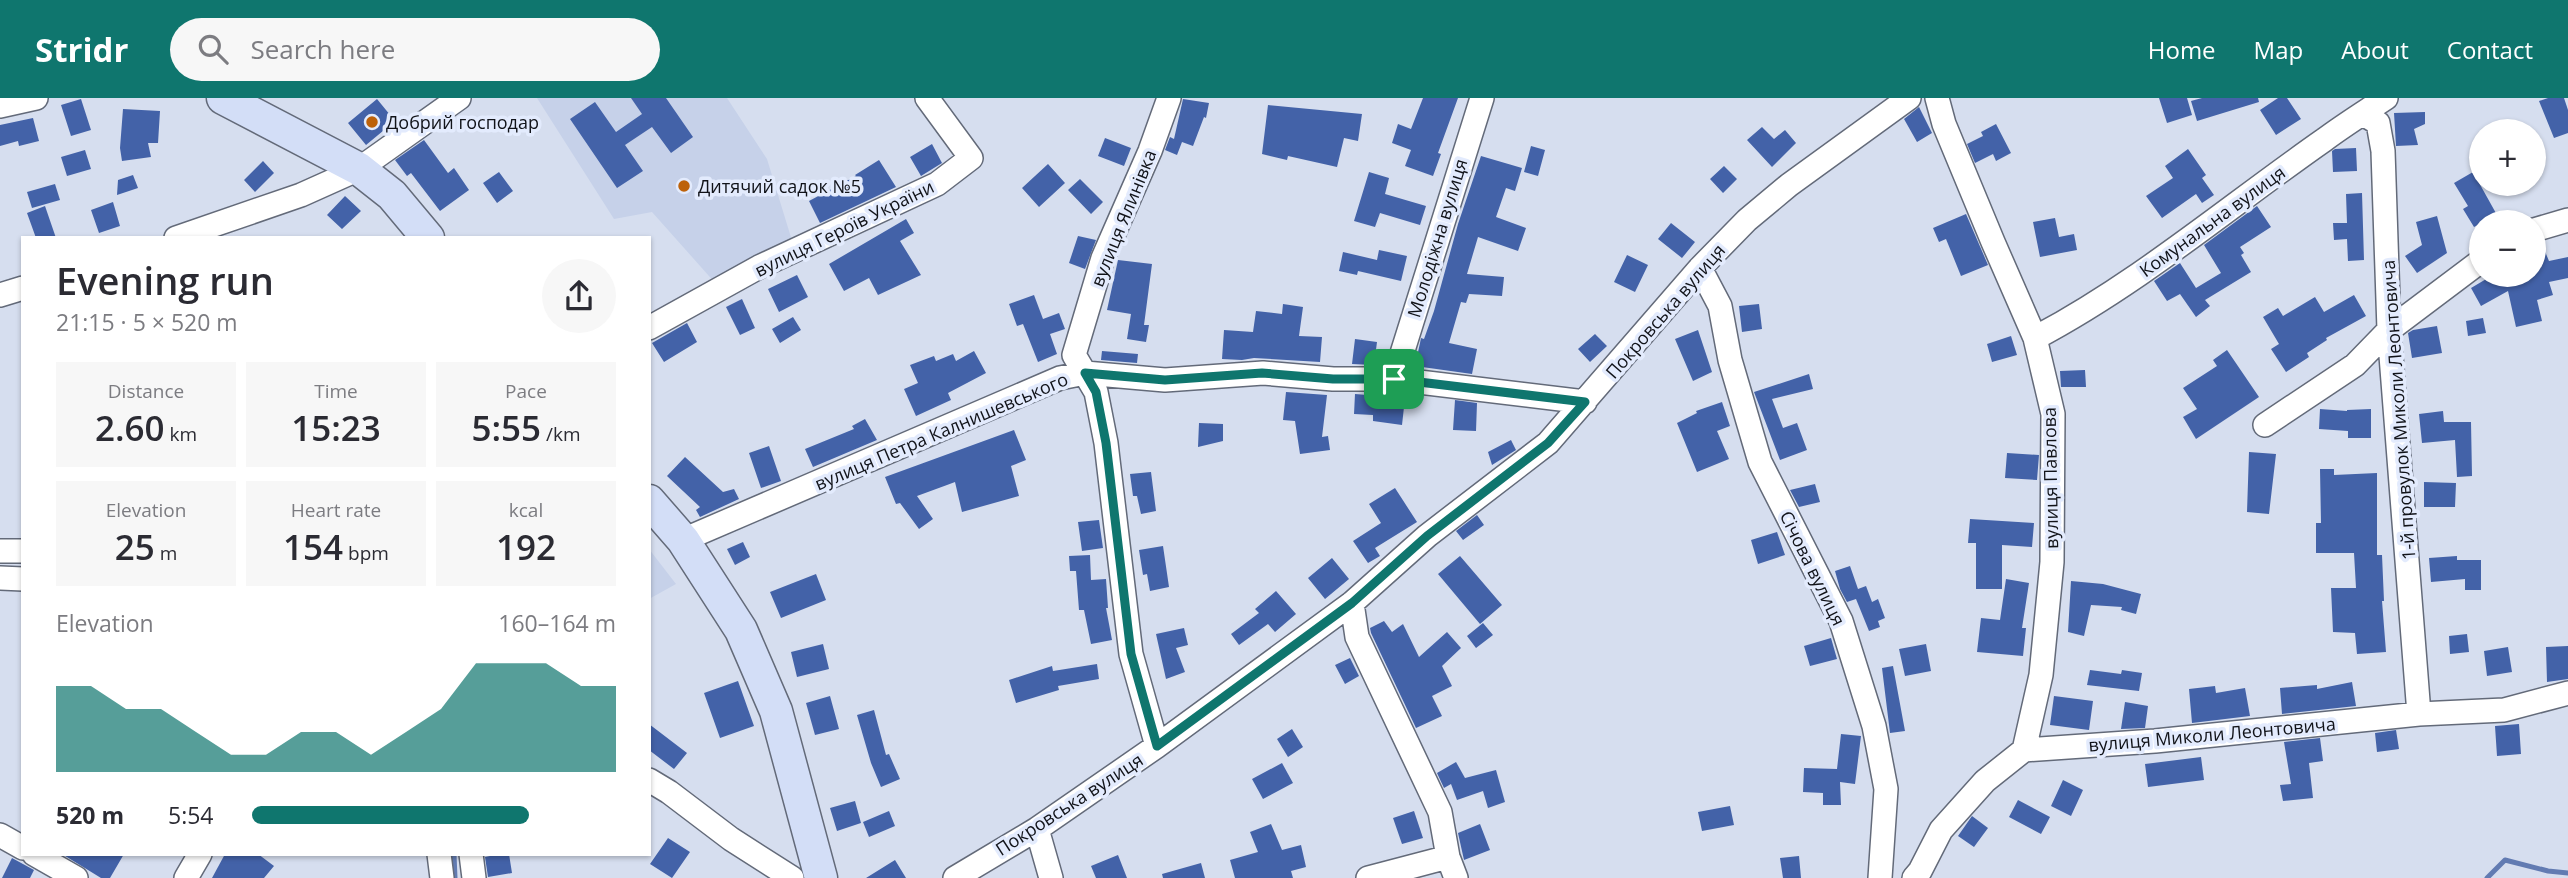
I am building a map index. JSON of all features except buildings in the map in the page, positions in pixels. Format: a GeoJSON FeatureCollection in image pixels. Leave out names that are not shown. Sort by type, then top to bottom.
{"type":"FeatureCollection","features":[{"type":"Feature","properties":{"kind":"main road"},"geometry":{"type":"LineString","coordinates":[[241,102],[359,169],[391,195],[426,236]]}},
{"type":"Feature","properties":{"kind":"main road"},"geometry":{"type":"LineString","coordinates":[[651,503],[683,540],[741,630],[775,711],[821,878]]}},
{"type":"Feature","properties":{"kind":"street"},"geometry":{"type":"LineString","coordinates":[[0,106],[36,98]]}},
{"type":"Feature","properties":{"kind":"street"},"geometry":{"type":"LineString","coordinates":[[182,236],[300,195],[359,169],[459,98]]}},
{"type":"Feature","properties":{"kind":"street","name":"вулиця Героїв України"},"geometry":{"type":"LineString","coordinates":[[651,327],[759,267],[937,184],[971,158],[927,98]]}},
{"type":"Feature","properties":{"kind":"street","name":"вулиця Ялинівка"},"geometry":{"type":"LineString","coordinates":[[1157,746],[1131,654],[1106,443],[1096,392],[1074,355],[1103,258],[1150,151],[1169,98]]}},
{"type":"Feature","properties":{"kind":"street","name":"Молодіжна вулиця"},"geometry":{"type":"LineString","coordinates":[[1394,379],[1482,98]]}},
{"type":"Feature","properties":{"kind":"street","name":"Покровська вулиця"},"geometry":{"type":"LineString","coordinates":[[954,878],[1037,828],[1157,746],[1352,603],[1427,536],[1548,443],[1700,268],[1747,220],[1789,185],[1909,98]]}},
{"type":"Feature","properties":{"kind":"street","name":"вулиця Павлова"},"geometry":{"type":"LineString","coordinates":[[1937,98],[1944,124],[2035,338],[2053,414],[2052,562],[2041,675],[2024,750]]}},
{"type":"Feature","properties":{"kind":"street","name":"Комунальна вулиця"},"geometry":{"type":"LineString","coordinates":[[2035,338],[2079,314],[2155,265],[2325,139],[2386,98]]}},
{"type":"Feature","properties":{"kind":"street","name":"1-й провулок Миколи Леонтовича"},"geometry":{"type":"LineString","coordinates":[[2363,114],[2378,123],[2383,151],[2389,330],[2419,714]]}},
{"type":"Feature","properties":{"kind":"street"},"geometry":{"type":"LineString","coordinates":[[2546,226],[2568,220]]}},
{"type":"Feature","properties":{"kind":"street","name":"Січова вулиця"},"geometry":{"type":"LineString","coordinates":[[1700,268],[1720,306],[1730,360],[1760,462],[1841,621],[1874,726],[1886,789],[1880,878]]}},
{"type":"Feature","properties":{"kind":"street"},"geometry":{"type":"LineString","coordinates":[[2265,425],[2355,365],[2389,330],[2469,270]]}},
{"type":"Feature","properties":{"kind":"street"},"geometry":{"type":"LineString","coordinates":[[0,295],[21,289]]}},
{"type":"Feature","properties":{"kind":"street","name":"вулиця Петра Калнишевського"},"geometry":{"type":"LineString","coordinates":[[683,540],[1060,378],[1085,373],[1165,380],[1262,373],[1333,379],[1394,379],[1585,402]]}},
{"type":"Feature","properties":{"kind":"street"},"geometry":{"type":"LineString","coordinates":[[0,551],[21,551]]}},
{"type":"Feature","properties":{"kind":"street"},"geometry":{"type":"LineString","coordinates":[[0,578],[21,579]]}},
{"type":"Feature","properties":{"kind":"street"},"geometry":{"type":"LineString","coordinates":[[1352,603],[1357,637],[1440,812],[1452,868],[1368,878]]}},
{"type":"Feature","properties":{"kind":"street","name":"вулиця Миколи Леонтовича"},"geometry":{"type":"LineString","coordinates":[[2024,750],[2155,741],[2419,714],[2504,710],[2568,693]]}},
{"type":"Feature","properties":{"kind":"street"},"geometry":{"type":"LineString","coordinates":[[1914,878],[1941,830],[1985,782],[2024,750]]}},
{"type":"Feature","properties":{"kind":"street"},"geometry":{"type":"LineString","coordinates":[[651,781],[750,852],[792,878]]}},
{"type":"Feature","properties":{"kind":"street"},"geometry":{"type":"LineString","coordinates":[[1037,828],[1051,878]]}},
{"type":"Feature","properties":{"kind":"street"},"geometry":{"type":"LineString","coordinates":[[0,835],[21,847]]}},
{"type":"Feature","properties":{"kind":"street"},"geometry":{"type":"LineString","coordinates":[[38,856],[76,878]]}},
{"type":"Feature","properties":{"kind":"street"},"geometry":{"type":"LineString","coordinates":[[186,878],[199,856]]}},
{"type":"Feature","properties":{"kind":"street"},"geometry":{"type":"LineString","coordinates":[[439,856],[442,878]]}},
{"type":"Feature","properties":{"kind":"street"},"geometry":{"type":"LineString","coordinates":[[471,856],[474,878]]}},
{"type":"Feature","properties":{"kind":"shaded area","name":"Дитячий садок №5"},"geometry":{"type":"Polygon","coordinates":[[[537,98],[727,98],[767,159],[793,244],[717,285],[652,212],[614,219],[537,98]]]}},
{"type":"Feature","properties":{"kind":"shaded area"},"geometry":{"type":"Polygon","coordinates":[[[651,552],[676,584],[651,598],[651,552]]]}},
{"type":"Feature","properties":{"kind":"waterway"},"geometry":{"type":"LineString","coordinates":[[454,856],[455,878]]}},
{"type":"Feature","properties":{"kind":"waterway"},"geometry":{"type":"LineString","coordinates":[[2487,878],[2505,860],[2568,873]]}},
{"type":"Feature","properties":{"kind":"place","name":"Добрий господар"},"geometry":{"type":"Point","coordinates":[372,122]}},
{"type":"Feature","properties":{"kind":"place","name":"Дитячий садок №5"},"geometry":{"type":"Point","coordinates":[684,186]}},
{"type":"Feature","properties":{"kind":"route"},"geometry":{"type":"LineString","coordinates":[[1085,373],[1165,380],[1262,373],[1333,379],[1394,379],[1585,402],[1548,443],[1427,536],[1352,603],[1157,746],[1131,654],[1106,443],[1096,392],[1085,373]]}}]}
